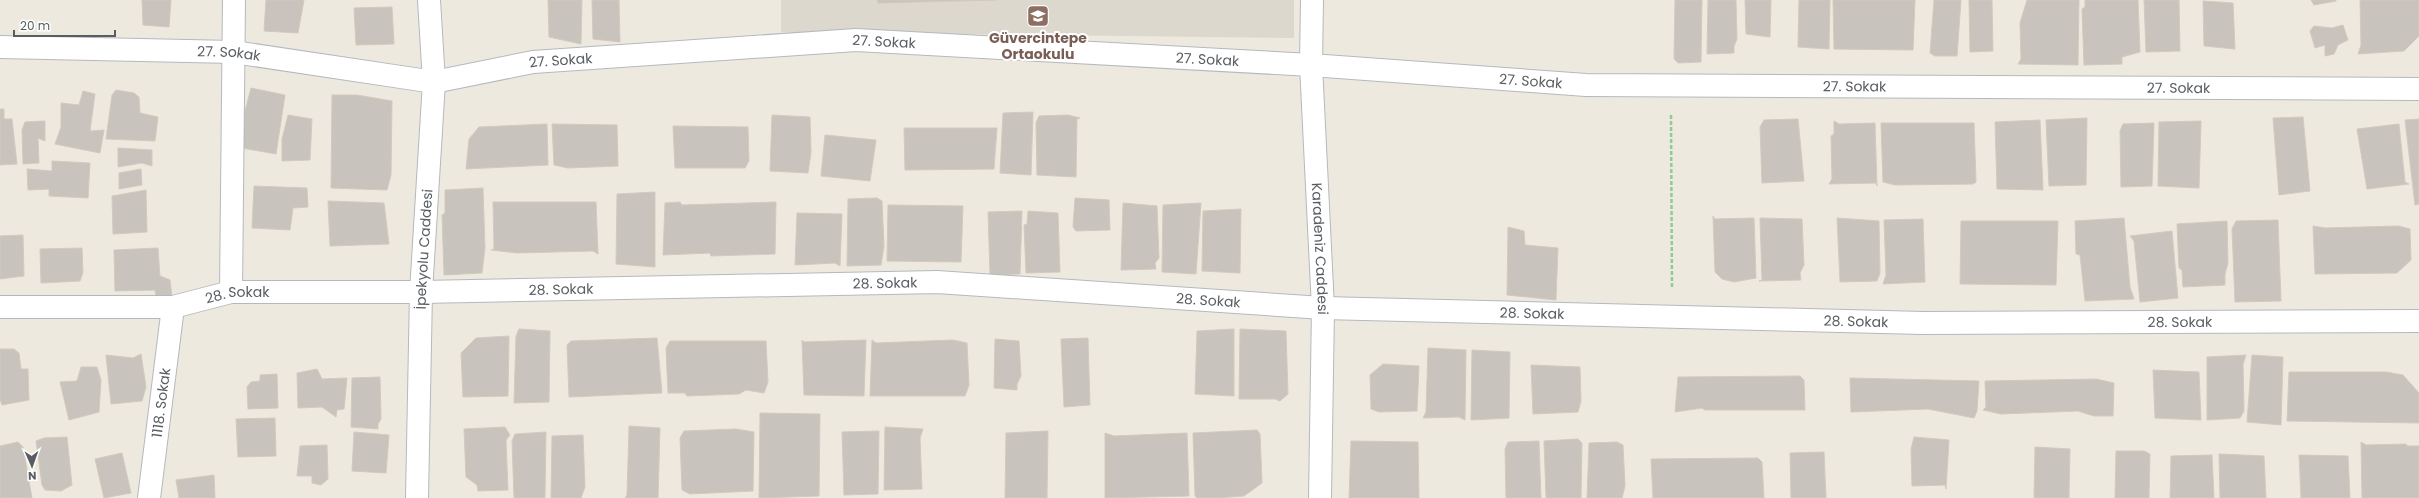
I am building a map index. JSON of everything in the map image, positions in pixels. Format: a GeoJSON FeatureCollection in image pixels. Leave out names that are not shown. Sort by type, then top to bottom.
{"type":"FeatureCollection","features":[{"type":"Feature","properties":{"kind":"street"},"geometry":{"type":"LineString","coordinates":[[231,292],[234,0]]}},
{"type":"Feature","properties":{"kind":"street","name":"İpekyolu Caddesi"},"geometry":{"type":"LineString","coordinates":[[417,498],[421,292],[434,82],[429,0]]}},
{"type":"Feature","properties":{"kind":"street","name":"Karadeniz Caddesi"},"geometry":{"type":"LineString","coordinates":[[1312,0],[1311,65],[1324,308],[1320,498]]}},
{"type":"Feature","properties":{"kind":"street","name":"27. Sokak"},"geometry":{"type":"LineString","coordinates":[[0,47],[234,52],[434,82],[532,62],[856,40],[1311,65],[1586,85],[2419,89]]}},
{"type":"Feature","properties":{"kind":"street","name":"28. Sokak"},"geometry":{"type":"LineString","coordinates":[[0,308],[173,307],[231,292],[421,292],[937,282],[1324,308],[1923,323],[2419,321]]}},
{"type":"Feature","properties":{"kind":"street","name":"1118. Sokak"},"geometry":{"type":"LineString","coordinates":[[149,498],[173,307]]}},
{"type":"Feature","properties":{"kind":"path"},"geometry":{"type":"LineString","coordinates":[[1671,86],[1672,316]]}},
{"type":"Feature","properties":{"kind":"shaded area","name":"Güvercintepe Ortaokulu"},"geometry":{"type":"Polygon","coordinates":[[[781,0],[1294,0],[1294,38],[781,32],[781,0]]]}},
{"type":"Feature","properties":{"kind":"building"},"geometry":{"type":"Polygon","coordinates":[[[142,0],[171,0],[169,27],[143,25],[142,0]]]}},
{"type":"Feature","properties":{"kind":"building"},"geometry":{"type":"Polygon","coordinates":[[[266,0],[304,0],[298,33],[264,31],[266,0]]]}},
{"type":"Feature","properties":{"kind":"building"},"geometry":{"type":"Polygon","coordinates":[[[548,0],[582,0],[581,44],[549,37],[548,0]]]}},
{"type":"Feature","properties":{"kind":"building"},"geometry":{"type":"Polygon","coordinates":[[[592,0],[619,0],[620,42],[593,39],[592,0]]]}},
{"type":"Feature","properties":{"kind":"building"},"geometry":{"type":"Polygon","coordinates":[[[877,0],[996,0],[878,3],[877,0]]]}},
{"type":"Feature","properties":{"kind":"building"},"geometry":{"type":"Polygon","coordinates":[[[1675,0],[1702,0],[1701,62],[1678,63],[1674,59],[1675,0]]]}},
{"type":"Feature","properties":{"kind":"building"},"geometry":{"type":"Polygon","coordinates":[[[1708,0],[1736,0],[1737,39],[1734,46],[1734,53],[1707,54],[1708,0]]]}},
{"type":"Feature","properties":{"kind":"building"},"geometry":{"type":"Polygon","coordinates":[[[1745,0],[1771,0],[1770,37],[1746,34],[1745,0]]]}},
{"type":"Feature","properties":{"kind":"building"},"geometry":{"type":"Polygon","coordinates":[[[1799,0],[1830,0],[1829,49],[1798,47],[1799,0]]]}},
{"type":"Feature","properties":{"kind":"building"},"geometry":{"type":"Polygon","coordinates":[[[1833,0],[1915,0],[1913,50],[1834,49],[1833,0]]]}},
{"type":"Feature","properties":{"kind":"building"},"geometry":{"type":"Polygon","coordinates":[[[1934,0],[1961,0],[1957,56],[1935,56],[1930,53],[1934,0]]]}},
{"type":"Feature","properties":{"kind":"building"},"geometry":{"type":"Polygon","coordinates":[[[1969,0],[1992,0],[1993,51],[1970,52],[1969,0]]]}},
{"type":"Feature","properties":{"kind":"building"},"geometry":{"type":"Polygon","coordinates":[[[2027,0],[2079,0],[2078,65],[2018,64],[2021,59],[2020,23],[2027,0]]]}},
{"type":"Feature","properties":{"kind":"building"},"geometry":{"type":"Polygon","coordinates":[[[2085,0],[2138,0],[2140,52],[2122,57],[2122,64],[2084,65],[2082,9],[2085,7],[2085,0]]]}},
{"type":"Feature","properties":{"kind":"building"},"geometry":{"type":"Polygon","coordinates":[[[2144,0],[2179,0],[2180,51],[2146,52],[2144,0]]]}},
{"type":"Feature","properties":{"kind":"building"},"geometry":{"type":"Polygon","coordinates":[[[2311,0],[2336,0],[2336,1],[2314,5],[2311,0]]]}},
{"type":"Feature","properties":{"kind":"building"},"geometry":{"type":"Polygon","coordinates":[[[2360,0],[2419,0],[2419,36],[2404,51],[2358,54],[2361,45],[2360,0]]]}},
{"type":"Feature","properties":{"kind":"building"},"geometry":{"type":"Polygon","coordinates":[[[2203,1],[2233,3],[2235,49],[2204,46],[2203,1]]]}},
{"type":"Feature","properties":{"kind":"building"},"geometry":{"type":"Polygon","coordinates":[[[392,7],[394,44],[356,45],[354,8],[392,7]]]}},
{"type":"Feature","properties":{"kind":"building"},"geometry":{"type":"Polygon","coordinates":[[[2343,25],[2348,40],[2338,45],[2334,54],[2325,56],[2325,45],[2315,48],[2310,31],[2314,26],[2332,28],[2343,25]]]}},
{"type":"Feature","properties":{"kind":"building"},"geometry":{"type":"Polygon","coordinates":[[[251,88],[285,95],[276,154],[242,148],[245,111],[251,88]]]}},
{"type":"Feature","properties":{"kind":"building"},"geometry":{"type":"Polygon","coordinates":[[[116,90],[134,93],[139,97],[140,113],[158,117],[155,141],[106,139],[112,95],[116,90]]]}},
{"type":"Feature","properties":{"kind":"building"},"geometry":{"type":"Polygon","coordinates":[[[83,91],[95,94],[90,131],[104,130],[100,153],[55,144],[61,127],[61,103],[79,105],[83,91]]]}},
{"type":"Feature","properties":{"kind":"building"},"geometry":{"type":"Polygon","coordinates":[[[332,95],[357,95],[392,101],[391,175],[387,190],[331,188],[332,95]]]}},
{"type":"Feature","properties":{"kind":"building"},"geometry":{"type":"Polygon","coordinates":[[[0,109],[4,109],[4,119],[12,119],[17,164],[0,165],[0,109]]]}},
{"type":"Feature","properties":{"kind":"building"},"geometry":{"type":"Polygon","coordinates":[[[1033,112],[1031,175],[1000,173],[1003,113],[1033,112]]]}},
{"type":"Feature","properties":{"kind":"building"},"geometry":{"type":"Polygon","coordinates":[[[288,115],[312,119],[310,160],[282,161],[282,139],[288,115]]]}},
{"type":"Feature","properties":{"kind":"building"},"geometry":{"type":"Polygon","coordinates":[[[772,115],[810,117],[811,152],[808,173],[770,171],[772,115]]]}},
{"type":"Feature","properties":{"kind":"building"},"geometry":{"type":"Polygon","coordinates":[[[1068,115],[1080,118],[1077,119],[1076,177],[1037,175],[1036,123],[1039,116],[1068,115]]]}},
{"type":"Feature","properties":{"kind":"building"},"geometry":{"type":"Polygon","coordinates":[[[2303,117],[2310,191],[2279,195],[2273,118],[2303,117]]]}},
{"type":"Feature","properties":{"kind":"building"},"geometry":{"type":"Polygon","coordinates":[[[2087,118],[2086,185],[2049,186],[2046,120],[2087,118]]]}},
{"type":"Feature","properties":{"kind":"building"},"geometry":{"type":"Polygon","coordinates":[[[1798,119],[1804,181],[1762,183],[1760,127],[1764,120],[1798,119]]]}},
{"type":"Feature","properties":{"kind":"building"},"geometry":{"type":"Polygon","coordinates":[[[2419,119],[2419,204],[2415,205],[2405,120],[2419,119]]]}},
{"type":"Feature","properties":{"kind":"building"},"geometry":{"type":"Polygon","coordinates":[[[2040,120],[2043,190],[1997,189],[1995,122],[2040,120]]]}},
{"type":"Feature","properties":{"kind":"building"},"geometry":{"type":"Polygon","coordinates":[[[45,121],[45,141],[38,138],[39,163],[23,164],[22,130],[25,122],[45,121]]]}},
{"type":"Feature","properties":{"kind":"building"},"geometry":{"type":"Polygon","coordinates":[[[1834,121],[1839,124],[1875,123],[1877,186],[1876,183],[1829,184],[1832,179],[1831,136],[1834,134],[1834,121]]]}},
{"type":"Feature","properties":{"kind":"building"},"geometry":{"type":"Polygon","coordinates":[[[2201,121],[2199,188],[2158,186],[2159,122],[2201,121]]]}},
{"type":"Feature","properties":{"kind":"building"},"geometry":{"type":"Polygon","coordinates":[[[1881,123],[1974,123],[1976,182],[1973,184],[1895,185],[1883,182],[1881,123]]]}},
{"type":"Feature","properties":{"kind":"building"},"geometry":{"type":"Polygon","coordinates":[[[2154,123],[2152,186],[2121,187],[2120,131],[2123,124],[2154,123]]]}},
{"type":"Feature","properties":{"kind":"building"},"geometry":{"type":"Polygon","coordinates":[[[547,124],[548,165],[466,169],[469,139],[479,127],[547,124]]]}},
{"type":"Feature","properties":{"kind":"building"},"geometry":{"type":"Polygon","coordinates":[[[552,124],[617,125],[618,166],[568,168],[554,165],[552,124]]]}},
{"type":"Feature","properties":{"kind":"building"},"geometry":{"type":"Polygon","coordinates":[[[2399,124],[2405,182],[2409,184],[2367,189],[2357,129],[2399,124]]]}},
{"type":"Feature","properties":{"kind":"building"},"geometry":{"type":"Polygon","coordinates":[[[673,126],[748,127],[749,161],[745,168],[675,168],[673,126]]]}},
{"type":"Feature","properties":{"kind":"building"},"geometry":{"type":"Polygon","coordinates":[[[904,128],[997,128],[994,169],[905,170],[904,128]]]}},
{"type":"Feature","properties":{"kind":"building"},"geometry":{"type":"Polygon","coordinates":[[[825,135],[876,140],[870,181],[821,176],[825,135]]]}},
{"type":"Feature","properties":{"kind":"building"},"geometry":{"type":"Polygon","coordinates":[[[118,148],[152,150],[152,166],[142,163],[118,167],[118,148]]]}},
{"type":"Feature","properties":{"kind":"building"},"geometry":{"type":"Polygon","coordinates":[[[52,161],[90,163],[88,198],[49,196],[49,189],[28,190],[27,169],[52,171],[52,161]]]}},
{"type":"Feature","properties":{"kind":"building"},"geometry":{"type":"Polygon","coordinates":[[[141,169],[142,185],[119,189],[119,173],[141,169]]]}},
{"type":"Feature","properties":{"kind":"building"},"geometry":{"type":"Polygon","coordinates":[[[254,186],[307,188],[308,207],[293,208],[290,230],[252,228],[254,186]]]}},
{"type":"Feature","properties":{"kind":"building"},"geometry":{"type":"Polygon","coordinates":[[[483,188],[485,248],[482,273],[444,275],[442,215],[445,213],[445,190],[483,188]]]}},
{"type":"Feature","properties":{"kind":"building"},"geometry":{"type":"Polygon","coordinates":[[[146,190],[147,232],[113,234],[112,196],[146,190]]]}},
{"type":"Feature","properties":{"kind":"building"},"geometry":{"type":"Polygon","coordinates":[[[655,192],[655,267],[616,264],[617,194],[655,192]]]}},
{"type":"Feature","properties":{"kind":"building"},"geometry":{"type":"Polygon","coordinates":[[[877,198],[882,201],[884,246],[881,265],[847,266],[848,199],[877,198]]]}},
{"type":"Feature","properties":{"kind":"building"},"geometry":{"type":"Polygon","coordinates":[[[1075,198],[1109,200],[1110,230],[1076,231],[1073,227],[1075,198]]]}},
{"type":"Feature","properties":{"kind":"building"},"geometry":{"type":"Polygon","coordinates":[[[328,201],[384,203],[389,244],[330,246],[328,201]]]}},
{"type":"Feature","properties":{"kind":"building"},"geometry":{"type":"Polygon","coordinates":[[[493,202],[596,202],[598,254],[593,251],[517,253],[491,250],[494,249],[493,202]]]}},
{"type":"Feature","properties":{"kind":"building"},"geometry":{"type":"Polygon","coordinates":[[[680,202],[682,205],[776,202],[775,254],[711,256],[710,253],[663,255],[665,203],[680,202]]]}},
{"type":"Feature","properties":{"kind":"building"},"geometry":{"type":"Polygon","coordinates":[[[1123,203],[1157,206],[1159,258],[1155,263],[1156,269],[1121,270],[1123,203]]]}},
{"type":"Feature","properties":{"kind":"building"},"geometry":{"type":"Polygon","coordinates":[[[1201,203],[1196,274],[1162,272],[1163,205],[1201,203]]]}},
{"type":"Feature","properties":{"kind":"building"},"geometry":{"type":"Polygon","coordinates":[[[888,205],[963,206],[961,262],[887,261],[888,205]]]}},
{"type":"Feature","properties":{"kind":"building"},"geometry":{"type":"Polygon","coordinates":[[[1241,209],[1240,273],[1202,271],[1203,211],[1241,209]]]}},
{"type":"Feature","properties":{"kind":"building"},"geometry":{"type":"Polygon","coordinates":[[[1022,211],[1020,274],[990,275],[988,212],[1022,211]]]}},
{"type":"Feature","properties":{"kind":"building"},"geometry":{"type":"Polygon","coordinates":[[[1028,211],[1058,213],[1060,272],[1026,273],[1024,225],[1027,224],[1028,211]]]}},
{"type":"Feature","properties":{"kind":"building"},"geometry":{"type":"Polygon","coordinates":[[[797,213],[842,214],[840,266],[835,263],[795,265],[797,213]]]}},
{"type":"Feature","properties":{"kind":"building"},"geometry":{"type":"Polygon","coordinates":[[[1713,216],[1715,219],[1754,218],[1756,278],[1734,282],[1722,279],[1715,272],[1713,216]]]}},
{"type":"Feature","properties":{"kind":"building"},"geometry":{"type":"Polygon","coordinates":[[[1760,218],[1802,219],[1804,265],[1800,273],[1801,280],[1759,281],[1762,280],[1760,218]]]}},
{"type":"Feature","properties":{"kind":"building"},"geometry":{"type":"Polygon","coordinates":[[[1837,218],[1879,221],[1880,273],[1877,281],[1840,282],[1837,218]]]}},
{"type":"Feature","properties":{"kind":"building"},"geometry":{"type":"Polygon","coordinates":[[[2124,218],[2130,287],[2134,299],[2085,301],[2080,255],[2076,254],[2075,221],[2124,218]]]}},
{"type":"Feature","properties":{"kind":"building"},"geometry":{"type":"Polygon","coordinates":[[[1923,219],[1925,282],[1883,284],[1886,275],[1884,220],[1923,219]]]}},
{"type":"Feature","properties":{"kind":"building"},"geometry":{"type":"Polygon","coordinates":[[[2278,220],[2281,301],[2235,302],[2232,229],[2236,221],[2278,220]]]}},
{"type":"Feature","properties":{"kind":"building"},"geometry":{"type":"Polygon","coordinates":[[[1961,221],[2058,221],[2056,285],[1960,284],[1961,221]]]}},
{"type":"Feature","properties":{"kind":"building"},"geometry":{"type":"Polygon","coordinates":[[[2227,221],[2228,263],[2225,274],[2225,285],[2183,287],[2182,270],[2179,268],[2177,224],[2227,221]]]}},
{"type":"Feature","properties":{"kind":"building"},"geometry":{"type":"Polygon","coordinates":[[[2313,226],[2325,228],[2399,226],[2410,229],[2411,260],[2397,273],[2315,274],[2313,226]]]}},
{"type":"Feature","properties":{"kind":"building"},"geometry":{"type":"Polygon","coordinates":[[[1508,227],[1524,231],[1525,245],[1558,248],[1556,300],[1507,295],[1508,227]]]}},
{"type":"Feature","properties":{"kind":"building"},"geometry":{"type":"Polygon","coordinates":[[[2172,231],[2178,298],[2140,302],[2134,241],[2130,236],[2172,231]]]}},
{"type":"Feature","properties":{"kind":"building"},"geometry":{"type":"Polygon","coordinates":[[[23,235],[24,276],[0,279],[0,236],[23,235]]]}},
{"type":"Feature","properties":{"kind":"building"},"geometry":{"type":"Polygon","coordinates":[[[82,248],[83,272],[80,281],[41,283],[40,249],[82,248]]]}},
{"type":"Feature","properties":{"kind":"building"},"geometry":{"type":"Polygon","coordinates":[[[158,248],[160,276],[170,280],[172,297],[156,297],[155,290],[115,291],[114,250],[158,248]]]}},
{"type":"Feature","properties":{"kind":"building"},"geometry":{"type":"Polygon","coordinates":[[[519,329],[550,331],[549,402],[514,403],[516,336],[519,329]]]}},
{"type":"Feature","properties":{"kind":"building"},"geometry":{"type":"Polygon","coordinates":[[[1234,329],[1234,396],[1195,394],[1197,331],[1234,329]]]}},
{"type":"Feature","properties":{"kind":"building"},"geometry":{"type":"Polygon","coordinates":[[[1240,329],[1286,331],[1288,394],[1280,401],[1275,399],[1239,399],[1240,329]]]}},
{"type":"Feature","properties":{"kind":"building"},"geometry":{"type":"Polygon","coordinates":[[[509,336],[508,396],[463,397],[461,353],[476,338],[509,336]]]}},
{"type":"Feature","properties":{"kind":"building"},"geometry":{"type":"Polygon","coordinates":[[[657,338],[662,393],[569,397],[567,345],[571,341],[657,338]]]}},
{"type":"Feature","properties":{"kind":"building"},"geometry":{"type":"Polygon","coordinates":[[[1088,338],[1090,405],[1064,407],[1061,339],[1088,338]]]}},
{"type":"Feature","properties":{"kind":"building"},"geometry":{"type":"Polygon","coordinates":[[[995,339],[1019,341],[1021,376],[1017,384],[1017,390],[994,388],[995,339]]]}},
{"type":"Feature","properties":{"kind":"building"},"geometry":{"type":"Polygon","coordinates":[[[802,340],[804,342],[866,340],[864,396],[804,395],[802,340]]]}},
{"type":"Feature","properties":{"kind":"building"},"geometry":{"type":"Polygon","coordinates":[[[872,340],[876,343],[953,340],[967,343],[969,385],[965,396],[870,396],[872,340]]]}},
{"type":"Feature","properties":{"kind":"building"},"geometry":{"type":"Polygon","coordinates":[[[670,341],[766,341],[768,382],[764,393],[746,390],[739,394],[687,396],[685,393],[668,393],[666,348],[670,341]]]}},
{"type":"Feature","properties":{"kind":"building"},"geometry":{"type":"Polygon","coordinates":[[[1428,348],[1466,350],[1465,420],[1459,417],[1423,418],[1426,412],[1428,348]]]}},
{"type":"Feature","properties":{"kind":"building"},"geometry":{"type":"Polygon","coordinates":[[[0,349],[14,349],[19,353],[21,369],[28,369],[29,400],[2,405],[0,399],[0,349]]]}},
{"type":"Feature","properties":{"kind":"building"},"geometry":{"type":"Polygon","coordinates":[[[1472,350],[1510,352],[1509,418],[1471,420],[1472,350]]]}},
{"type":"Feature","properties":{"kind":"building"},"geometry":{"type":"Polygon","coordinates":[[[141,354],[146,387],[142,401],[111,404],[106,355],[133,358],[141,354]]]}},
{"type":"Feature","properties":{"kind":"building"},"geometry":{"type":"Polygon","coordinates":[[[2246,355],[2243,364],[2244,411],[2240,418],[2207,420],[2207,357],[2246,355]]]}},
{"type":"Feature","properties":{"kind":"building"},"geometry":{"type":"Polygon","coordinates":[[[2252,355],[2283,357],[2281,425],[2247,422],[2252,355]]]}},
{"type":"Feature","properties":{"kind":"building"},"geometry":{"type":"Polygon","coordinates":[[[1383,364],[1419,366],[1417,411],[1379,412],[1371,409],[1370,375],[1383,364]]]}},
{"type":"Feature","properties":{"kind":"building"},"geometry":{"type":"Polygon","coordinates":[[[1531,365],[1580,367],[1581,401],[1578,412],[1533,414],[1531,365]]]}},
{"type":"Feature","properties":{"kind":"building"},"geometry":{"type":"Polygon","coordinates":[[[81,367],[97,367],[101,380],[99,412],[69,420],[60,382],[77,381],[81,367]]]}},
{"type":"Feature","properties":{"kind":"building"},"geometry":{"type":"Polygon","coordinates":[[[317,369],[322,379],[347,378],[344,409],[337,410],[336,417],[322,407],[298,408],[297,373],[317,369]]]}},
{"type":"Feature","properties":{"kind":"building"},"geometry":{"type":"Polygon","coordinates":[[[2153,370],[2199,372],[2201,420],[2155,418],[2153,370]]]}},
{"type":"Feature","properties":{"kind":"building"},"geometry":{"type":"Polygon","coordinates":[[[2289,372],[2386,372],[2403,375],[2419,393],[2419,423],[2287,421],[2289,372]]]}},
{"type":"Feature","properties":{"kind":"building"},"geometry":{"type":"Polygon","coordinates":[[[277,374],[278,408],[248,409],[247,387],[251,382],[260,381],[260,375],[277,374]]]}},
{"type":"Feature","properties":{"kind":"building"},"geometry":{"type":"Polygon","coordinates":[[[1800,376],[1804,380],[1805,410],[1705,410],[1702,408],[1675,412],[1678,377],[1800,376]]]}},
{"type":"Feature","properties":{"kind":"building"},"geometry":{"type":"Polygon","coordinates":[[[380,377],[381,419],[378,424],[378,429],[351,427],[352,378],[380,377]]]}},
{"type":"Feature","properties":{"kind":"building"},"geometry":{"type":"Polygon","coordinates":[[[1850,378],[1979,381],[1977,411],[1974,418],[1928,409],[1851,412],[1850,378]]]}},
{"type":"Feature","properties":{"kind":"building"},"geometry":{"type":"Polygon","coordinates":[[[2096,379],[2114,383],[2113,416],[2094,416],[2078,411],[2001,414],[1983,410],[1986,407],[1985,381],[2096,379]]]}},
{"type":"Feature","properties":{"kind":"building"},"geometry":{"type":"Polygon","coordinates":[[[760,413],[820,414],[819,496],[759,498],[760,413]]]}},
{"type":"Feature","properties":{"kind":"building"},"geometry":{"type":"Polygon","coordinates":[[[275,418],[276,456],[238,457],[236,419],[275,418]]]}},
{"type":"Feature","properties":{"kind":"building"},"geometry":{"type":"Polygon","coordinates":[[[629,426],[660,428],[658,498],[625,498],[627,495],[629,426]]]}},
{"type":"Feature","properties":{"kind":"building"},"geometry":{"type":"Polygon","coordinates":[[[505,427],[510,435],[506,440],[508,490],[478,491],[477,485],[466,477],[464,429],[505,427]]]}},
{"type":"Feature","properties":{"kind":"building"},"geometry":{"type":"Polygon","coordinates":[[[885,427],[923,429],[920,438],[922,489],[884,490],[885,427]]]}},
{"type":"Feature","properties":{"kind":"building"},"geometry":{"type":"Polygon","coordinates":[[[736,429],[754,432],[753,491],[690,494],[682,490],[680,438],[684,431],[736,429]]]}},
{"type":"Feature","properties":{"kind":"building"},"geometry":{"type":"Polygon","coordinates":[[[1257,430],[1260,434],[1262,483],[1244,496],[1197,498],[1195,496],[1193,433],[1257,430]]]}},
{"type":"Feature","properties":{"kind":"building"},"geometry":{"type":"Polygon","coordinates":[[[879,431],[878,494],[844,495],[842,432],[879,431]]]}},
{"type":"Feature","properties":{"kind":"building"},"geometry":{"type":"Polygon","coordinates":[[[1048,431],[1047,498],[1005,498],[1006,433],[1048,431]]]}},
{"type":"Feature","properties":{"kind":"building"},"geometry":{"type":"Polygon","coordinates":[[[354,432],[389,435],[386,473],[352,471],[354,432]]]}},
{"type":"Feature","properties":{"kind":"building"},"geometry":{"type":"Polygon","coordinates":[[[546,432],[545,498],[514,498],[512,441],[515,434],[546,432]]]}},
{"type":"Feature","properties":{"kind":"building"},"geometry":{"type":"Polygon","coordinates":[[[1105,433],[1114,436],[1187,433],[1189,496],[1105,498],[1105,433]]]}},
{"type":"Feature","properties":{"kind":"building"},"geometry":{"type":"Polygon","coordinates":[[[583,435],[585,487],[581,498],[551,498],[552,436],[583,435]]]}},
{"type":"Feature","properties":{"kind":"building"},"geometry":{"type":"Polygon","coordinates":[[[67,437],[72,485],[61,491],[45,490],[42,485],[36,441],[44,438],[67,437]]]}},
{"type":"Feature","properties":{"kind":"building"},"geometry":{"type":"Polygon","coordinates":[[[1914,437],[1949,440],[1946,489],[1945,485],[1912,486],[1911,449],[1914,437]]]}},
{"type":"Feature","properties":{"kind":"building"},"geometry":{"type":"Polygon","coordinates":[[[1578,439],[1582,443],[1581,498],[1546,498],[1544,441],[1578,439]]]}},
{"type":"Feature","properties":{"kind":"building"},"geometry":{"type":"Polygon","coordinates":[[[1351,441],[1418,442],[1419,498],[1349,498],[1351,441]]]}},
{"type":"Feature","properties":{"kind":"building"},"geometry":{"type":"Polygon","coordinates":[[[1539,441],[1541,498],[1506,498],[1505,449],[1508,442],[1539,441]]]}},
{"type":"Feature","properties":{"kind":"building"},"geometry":{"type":"Polygon","coordinates":[[[18,442],[23,447],[32,498],[0,498],[0,446],[18,442]]]}},
{"type":"Feature","properties":{"kind":"building"},"geometry":{"type":"Polygon","coordinates":[[[1617,442],[1623,445],[1625,486],[1622,498],[1587,498],[1589,443],[1617,442]]]}},
{"type":"Feature","properties":{"kind":"building"},"geometry":{"type":"Polygon","coordinates":[[[2361,442],[2366,445],[2406,444],[2407,446],[2419,446],[2419,498],[2362,498],[2361,442]]]}},
{"type":"Feature","properties":{"kind":"building"},"geometry":{"type":"Polygon","coordinates":[[[327,445],[328,479],[321,485],[312,483],[312,476],[297,476],[300,446],[327,445]]]}},
{"type":"Feature","properties":{"kind":"building"},"geometry":{"type":"Polygon","coordinates":[[[2035,447],[2070,449],[2069,498],[2034,498],[2035,447]]]}},
{"type":"Feature","properties":{"kind":"building"},"geometry":{"type":"Polygon","coordinates":[[[2116,451],[2144,451],[2150,454],[2149,498],[2115,498],[2116,451]]]}},
{"type":"Feature","properties":{"kind":"building"},"geometry":{"type":"Polygon","coordinates":[[[1824,452],[1826,498],[1791,498],[1790,453],[1824,452]]]}},
{"type":"Feature","properties":{"kind":"building"},"geometry":{"type":"Polygon","coordinates":[[[122,453],[131,493],[104,498],[95,459],[122,453]]]}},
{"type":"Feature","properties":{"kind":"building"},"geometry":{"type":"Polygon","coordinates":[[[2219,454],[2264,456],[2266,498],[2220,498],[2219,454]]]}},
{"type":"Feature","properties":{"kind":"building"},"geometry":{"type":"Polygon","coordinates":[[[2212,455],[2214,498],[2170,498],[2171,456],[2212,455]]]}},
{"type":"Feature","properties":{"kind":"building"},"geometry":{"type":"Polygon","coordinates":[[[2299,455],[2348,456],[2350,498],[2301,498],[2299,455]]]}},
{"type":"Feature","properties":{"kind":"building"},"geometry":{"type":"Polygon","coordinates":[[[1758,458],[1762,462],[1764,498],[1653,498],[1651,459],[1758,458]]]}},
{"type":"Feature","properties":{"kind":"building"},"geometry":{"type":"Polygon","coordinates":[[[214,475],[215,498],[179,498],[176,480],[214,475]]]}},
{"type":"Feature","properties":{"kind":"place","name":"Güvercintepe Ortaokulu"},"geometry":{"type":"Point","coordinates":[1038,16]}}]}
